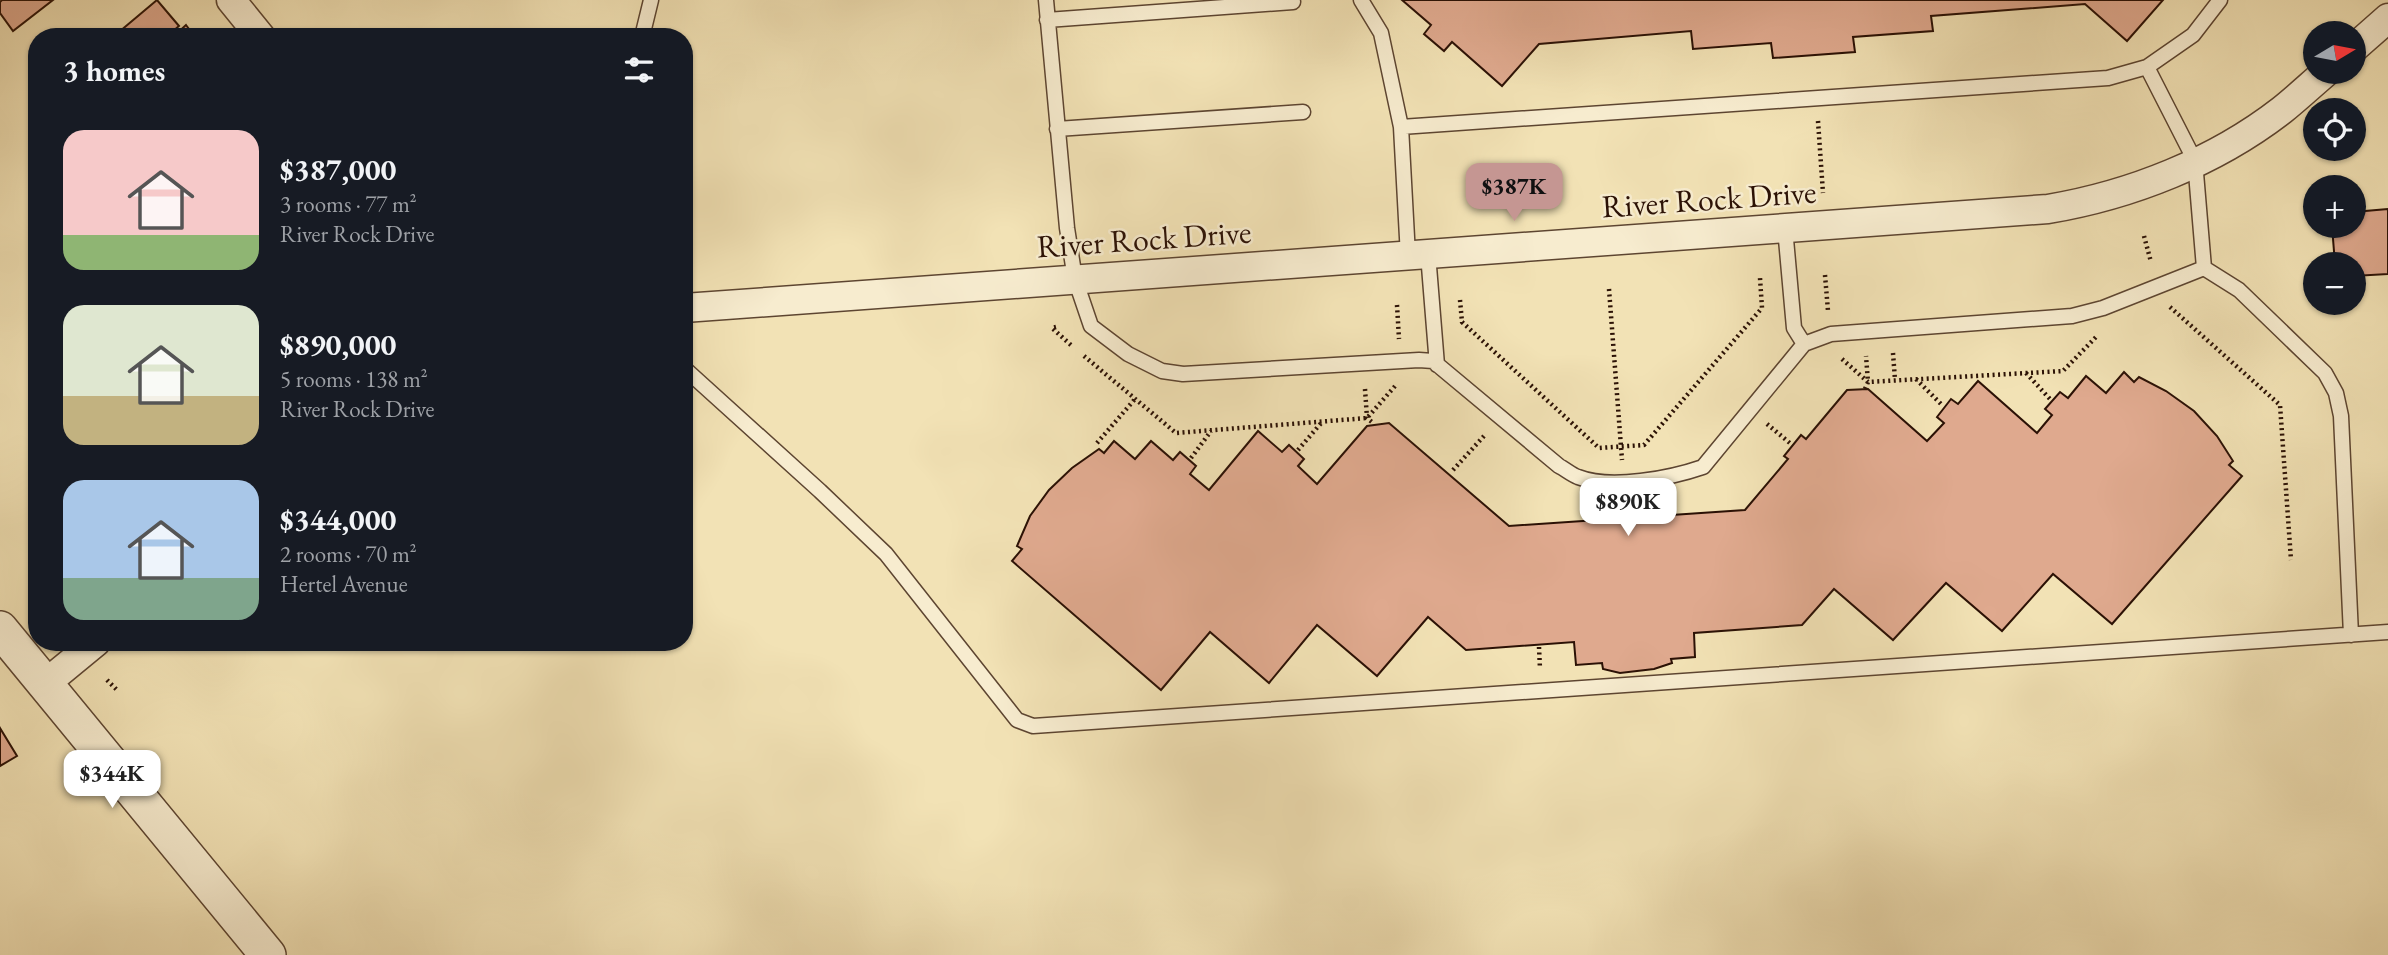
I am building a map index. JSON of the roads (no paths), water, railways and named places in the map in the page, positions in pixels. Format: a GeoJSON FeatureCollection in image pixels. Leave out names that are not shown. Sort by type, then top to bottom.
{"type":"FeatureCollection","features":[{"type":"Feature","properties":{"kind":"street"},"geometry":{"type":"LineString","coordinates":[[231,0],[254,28]]}},
{"type":"Feature","properties":{"kind":"street"},"geometry":{"type":"LineString","coordinates":[[2366,38],[2388,19]]}},
{"type":"Feature","properties":{"kind":"street","name":"River Rock Drive"},"geometry":{"type":"LineString","coordinates":[[693,307],[1784,229],[2070,205],[2091,202],[2168,175],[2223,148],[2281,111],[2312,84]]}},
{"type":"Feature","properties":{"kind":"street"},"geometry":{"type":"LineString","coordinates":[[0,629],[268,955]]}},
{"type":"Feature","properties":{"kind":"street"},"geometry":{"type":"LineString","coordinates":[[45,684],[85,651]]}},
{"type":"Feature","properties":{"kind":"lane"},"geometry":{"type":"LineString","coordinates":[[644,28],[651,0]]}},
{"type":"Feature","properties":{"kind":"lane"},"geometry":{"type":"LineString","coordinates":[[1046,0],[1057,129],[1075,279],[1091,326],[1128,354],[1163,371],[1183,374],[1433,361],[1559,466],[1578,477],[1611,483],[1679,475],[1703,467],[1804,344],[1832,334],[1878,328],[2072,316],[2103,308],[2204,268]]}},
{"type":"Feature","properties":{"kind":"lane"},"geometry":{"type":"LineString","coordinates":[[1361,0],[1381,33],[1401,127],[1418,255],[1437,365]]}},
{"type":"Feature","properties":{"kind":"lane"},"geometry":{"type":"LineString","coordinates":[[1401,127],[2108,78],[2147,67],[2193,35],[2221,0]]}},
{"type":"Feature","properties":{"kind":"lane"},"geometry":{"type":"LineString","coordinates":[[1047,20],[1293,2]]}},
{"type":"Feature","properties":{"kind":"lane"},"geometry":{"type":"LineString","coordinates":[[2147,67],[2195,161],[2204,268]]}},
{"type":"Feature","properties":{"kind":"lane"},"geometry":{"type":"LineString","coordinates":[[1057,129],[1303,112]]}},
{"type":"Feature","properties":{"kind":"lane"},"geometry":{"type":"LineString","coordinates":[[1784,229],[1794,328],[1804,344]]}},
{"type":"Feature","properties":{"kind":"lane"},"geometry":{"type":"LineString","coordinates":[[2204,268],[2239,290],[2325,373],[2336,393],[2341,416],[2350,635]]}},
{"type":"Feature","properties":{"kind":"lane"},"geometry":{"type":"LineString","coordinates":[[693,376],[886,554],[1017,720],[1033,726],[2388,632]]}}]}
